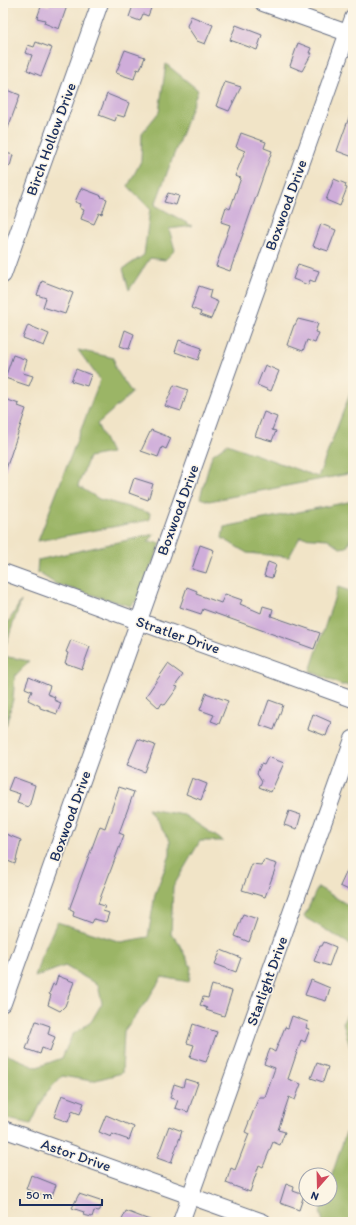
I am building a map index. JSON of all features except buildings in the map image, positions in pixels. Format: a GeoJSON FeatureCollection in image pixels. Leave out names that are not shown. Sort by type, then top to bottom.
{"type":"FeatureCollection","features":[{"type":"Feature","properties":{"kind":"street","name":"Birch Hollow Drive"},"geometry":{"type":"LineString","coordinates":[[3,275],[100,3]]}},
{"type":"Feature","properties":{"kind":"street"},"geometry":{"type":"LineString","coordinates":[[263,3],[350,34]]}},
{"type":"Feature","properties":{"kind":"street","name":"Boxwood Drive"},"geometry":{"type":"LineString","coordinates":[[3,1003],[138,622],[350,34],[353,18]]}},
{"type":"Feature","properties":{"kind":"street","name":"Stratler Drive"},"geometry":{"type":"LineString","coordinates":[[3,572],[138,622],[353,698]]}},
{"type":"Feature","properties":{"kind":"street","name":"Starlight Drive"},"geometry":{"type":"LineString","coordinates":[[181,1222],[353,740]]}},
{"type":"Feature","properties":{"kind":"street","name":"Astor Drive"},"geometry":{"type":"LineString","coordinates":[[3,1129],[263,1222]]}},
{"type":"Feature","properties":{"kind":"green space"},"geometry":{"type":"Polygon","coordinates":[[[166,64],[198,90],[155,205],[192,226],[169,229],[175,250],[165,260],[150,258],[129,290],[123,269],[144,255],[150,209],[128,186],[141,161],[142,133],[159,112],[166,64]]]}},
{"type":"Feature","properties":{"kind":"green space"},"geometry":{"type":"Polygon","coordinates":[[[78,350],[114,358],[115,368],[132,393],[97,424],[111,453],[89,457],[78,486],[99,499],[150,513],[149,520],[38,541],[100,380],[78,350]]]}},
{"type":"Feature","properties":{"kind":"green space"},"geometry":{"type":"Polygon","coordinates":[[[353,386],[353,473],[209,501],[200,498],[212,455],[227,444],[318,477],[353,386]]]}},
{"type":"Feature","properties":{"kind":"green space"},"geometry":{"type":"Polygon","coordinates":[[[353,501],[353,533],[347,547],[340,548],[328,539],[300,537],[289,557],[247,553],[222,538],[224,527],[353,501]]]}},
{"type":"Feature","properties":{"kind":"green space"},"geometry":{"type":"Polygon","coordinates":[[[155,534],[148,542],[161,543],[136,601],[130,606],[56,584],[37,572],[38,560],[155,534]]]}},
{"type":"Feature","properties":{"kind":"green space"},"geometry":{"type":"Polygon","coordinates":[[[338,587],[353,592],[353,685],[341,685],[310,671],[338,587]]]}},
{"type":"Feature","properties":{"kind":"green space"},"geometry":{"type":"Polygon","coordinates":[[[21,601],[3,653],[3,631],[21,601]]]}},
{"type":"Feature","properties":{"kind":"green space"},"geometry":{"type":"Polygon","coordinates":[[[3,656],[29,661],[15,676],[13,699],[6,726],[3,727],[3,656]]]}},
{"type":"Feature","properties":{"kind":"green space"},"geometry":{"type":"Polygon","coordinates":[[[148,809],[184,815],[223,841],[200,841],[173,887],[171,935],[176,938],[191,967],[189,982],[162,977],[146,1002],[124,1031],[122,1073],[92,1081],[62,1076],[46,1093],[31,1124],[3,1118],[3,1053],[37,1067],[62,1058],[72,1035],[91,1022],[102,1003],[98,985],[65,966],[35,977],[41,957],[57,922],[121,942],[148,937],[155,894],[170,855],[170,841],[148,809]]]}},
{"type":"Feature","properties":{"kind":"green space"},"geometry":{"type":"Polygon","coordinates":[[[318,887],[353,908],[353,946],[304,917],[318,887]]]}},
{"type":"Feature","properties":{"kind":"green space"},"geometry":{"type":"Polygon","coordinates":[[[350,1009],[353,1009],[353,1057],[343,1022],[350,1009]]]}},
{"type":"Feature","properties":{"kind":"green space"},"geometry":{"type":"Polygon","coordinates":[[[353,1111],[353,1222],[323,1222],[320,1212],[322,1207],[338,1207],[338,1167],[335,1167],[353,1111]]]}}]}
